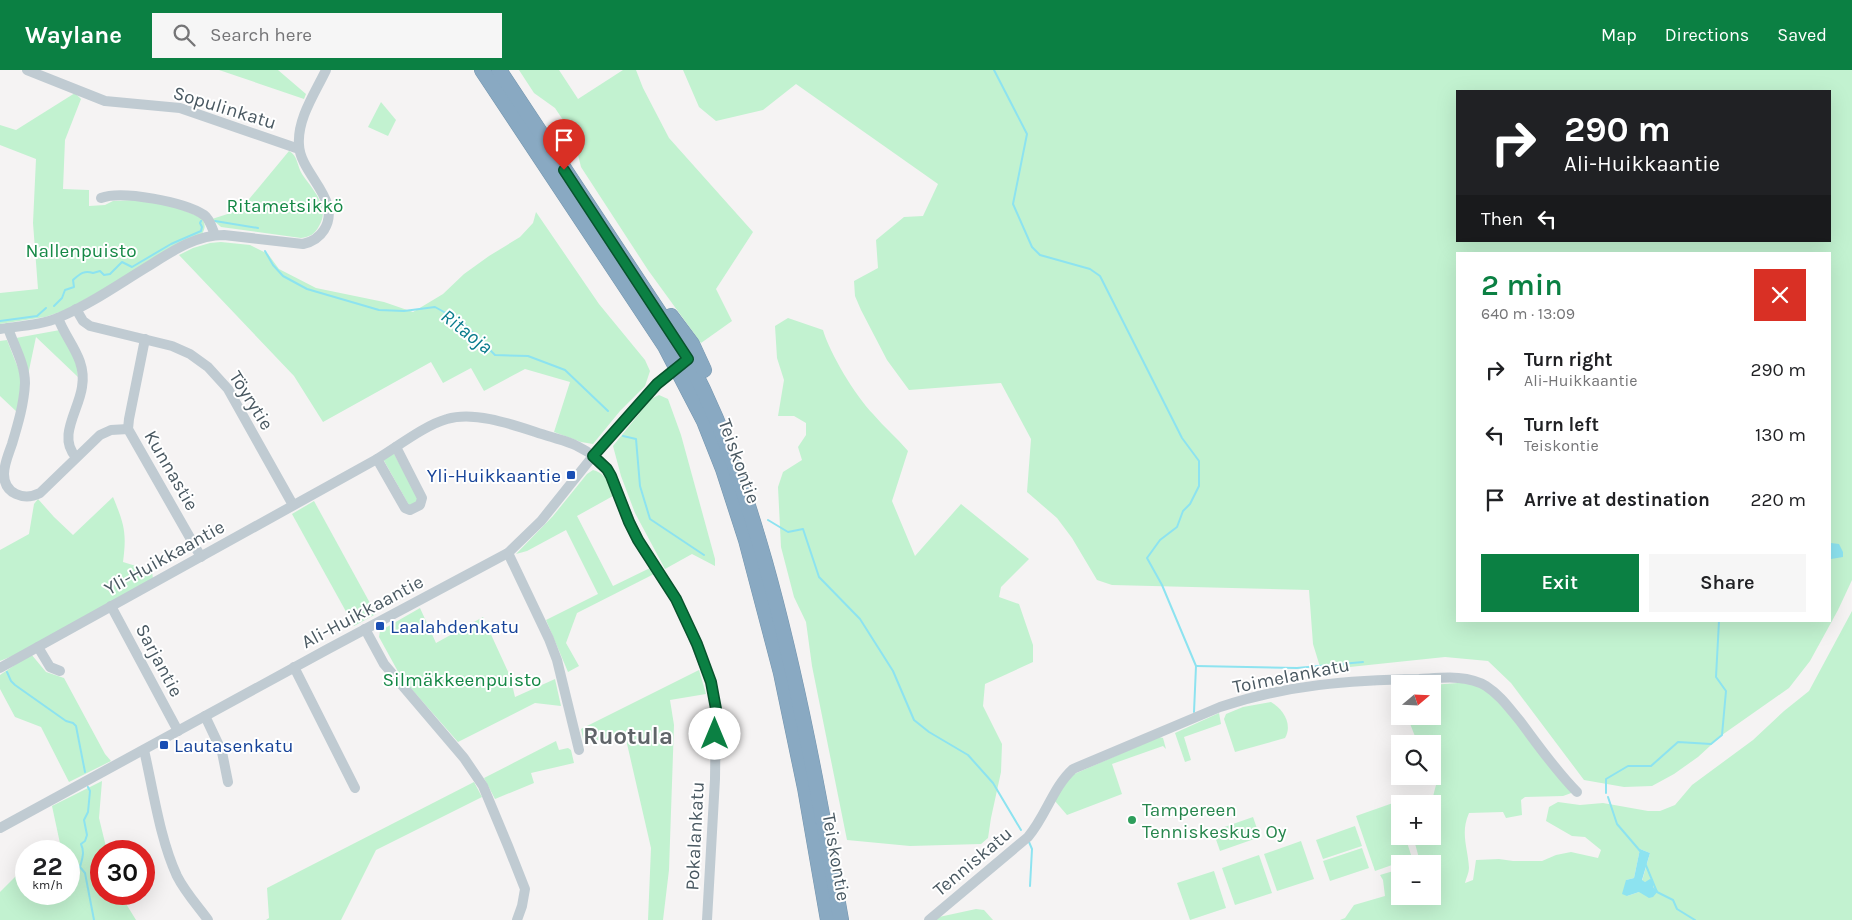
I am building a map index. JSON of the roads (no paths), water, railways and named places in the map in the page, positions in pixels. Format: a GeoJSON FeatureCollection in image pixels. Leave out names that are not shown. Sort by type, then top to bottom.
{"type":"FeatureCollection","features":[{"type":"Feature","properties":{"kind":"highway","name":"Teiskontie"},"geometry":{"type":"LineString","coordinates":[[482,70],[683,363],[723,469],[763,600],[789,706],[828,920]]}},
{"type":"Feature","properties":{"kind":"highway","name":"Teiskontie"},"geometry":{"type":"LineString","coordinates":[[499,70],[642,287],[721,431],[746,497],[772,588],[798,693],[822,812],[840,920]]}},
{"type":"Feature","properties":{"kind":"highway"},"geometry":{"type":"LineString","coordinates":[[642,287],[653,293],[692,344],[720,409],[721,431]]}},
{"type":"Feature","properties":{"kind":"street","name":"Sopulinkatu"},"geometry":{"type":"LineString","coordinates":[[27,70],[105,101],[180,108],[299,149]]}},
{"type":"Feature","properties":{"kind":"street"},"geometry":{"type":"LineString","coordinates":[[128,429],[106,431],[95,439],[45,488],[34,496],[27,498],[18,496],[6,484],[4,470],[21,413],[25,381],[23,368],[4,329],[32,325],[58,318],[76,310],[180,247],[215,235],[297,244],[308,243],[320,236],[327,226],[329,217],[327,201],[306,168],[299,149],[299,134],[303,119],[326,70]]}},
{"type":"Feature","properties":{"kind":"street"},"geometry":{"type":"LineString","coordinates":[[101,198],[114,196],[143,197],[169,202],[204,215],[215,235]]}},
{"type":"Feature","properties":{"kind":"street","name":"Töyrytie"},"geometry":{"type":"LineString","coordinates":[[76,310],[83,321],[90,326],[172,346],[190,354],[208,367],[222,381],[293,505]]}},
{"type":"Feature","properties":{"kind":"street"},"geometry":{"type":"LineString","coordinates":[[58,318],[78,354],[83,371],[82,388],[68,437],[69,447],[76,457]]}},
{"type":"Feature","properties":{"kind":"street","name":"Kunnastie"},"geometry":{"type":"LineString","coordinates":[[145,339],[128,419],[128,429],[201,557]]}},
{"type":"Feature","properties":{"kind":"street","name":"Ali-Huikkaantie"},"geometry":{"type":"LineString","coordinates":[[0,828],[294,667],[508,553],[541,521],[593,456],[657,384],[683,363]]}},
{"type":"Feature","properties":{"kind":"street","name":"Yli-Huikkaantie"},"geometry":{"type":"LineString","coordinates":[[0,668],[377,459],[433,425],[447,419],[460,416],[484,419],[522,428],[576,446],[593,456]]}},
{"type":"Feature","properties":{"kind":"street"},"geometry":{"type":"LineString","coordinates":[[377,459],[405,508],[410,510],[420,505],[422,498],[396,447]]}},
{"type":"Feature","properties":{"kind":"street","name":"Pokalankatu"},"geometry":{"type":"LineString","coordinates":[[593,456],[607,469],[636,536],[685,616],[711,682],[716,709],[715,779],[707,920]]}},
{"type":"Feature","properties":{"kind":"street"},"geometry":{"type":"LineString","coordinates":[[508,553],[557,660],[579,750]]}},
{"type":"Feature","properties":{"kind":"street","name":"Sarjantie"},"geometry":{"type":"LineString","coordinates":[[111,606],[178,731]]}},
{"type":"Feature","properties":{"kind":"street"},"geometry":{"type":"LineString","coordinates":[[365,629],[384,664],[464,758],[483,786],[524,889],[522,906],[517,920]]}},
{"type":"Feature","properties":{"kind":"street"},"geometry":{"type":"LineString","coordinates":[[38,647],[50,667],[60,671]]}},
{"type":"Feature","properties":{"kind":"street"},"geometry":{"type":"LineString","coordinates":[[294,667],[354,788]]}},
{"type":"Feature","properties":{"kind":"street","name":"Toimelankatu"},"geometry":{"type":"LineString","coordinates":[[1036,828],[1066,776],[1083,764],[1239,701],[1329,682],[1460,678],[1484,685],[1500,697],[1577,792]]}},
{"type":"Feature","properties":{"kind":"street"},"geometry":{"type":"LineString","coordinates":[[205,716],[222,752],[228,782]]}},
{"type":"Feature","properties":{"kind":"street"},"geometry":{"type":"LineString","coordinates":[[144,750],[162,830],[172,862],[186,891],[208,920]]}},
{"type":"Feature","properties":{"kind":"street","name":"Tenniskatu"},"geometry":{"type":"LineString","coordinates":[[929,920],[1036,828]]}},
{"type":"Feature","properties":{"kind":"water"},"geometry":{"type":"Polygon","coordinates":[[[1831,543],[1839,544],[1843,557],[1831,559],[1831,543]]]}},
{"type":"Feature","properties":{"kind":"water"},"geometry":{"type":"Polygon","coordinates":[[[1640,849],[1650,853],[1642,880],[1645,882],[1650,879],[1653,880],[1653,887],[1658,891],[1653,897],[1649,898],[1639,892],[1627,896],[1622,894],[1626,880],[1634,878],[1640,849]]]}},
{"type":"Feature","properties":{"kind":"waterway"},"geometry":{"type":"LineString","coordinates":[[994,70],[1027,134],[1013,204],[1032,247],[1040,255],[1090,269],[1100,276],[1182,438],[1199,461],[1199,486],[1190,504],[1183,511],[1177,527],[1160,540],[1147,558],[1162,585],[1196,666],[1194,712]]}},
{"type":"Feature","properties":{"kind":"waterway"},"geometry":{"type":"LineString","coordinates":[[54,306],[62,298],[65,290],[74,287],[73,280],[80,274],[100,271],[104,275],[110,274],[122,262],[132,267],[171,244],[201,231],[201,221]]}},
{"type":"Feature","properties":{"kind":"waterway"},"geometry":{"type":"LineString","coordinates":[[215,221],[258,228]]}},
{"type":"Feature","properties":{"kind":"waterway","name":"Ritaoja"},"geometry":{"type":"LineString","coordinates":[[265,251],[273,265],[283,276],[307,289],[379,310],[404,311],[435,307],[462,322],[495,355],[528,356],[565,370],[608,411]]}},
{"type":"Feature","properties":{"kind":"waterway"},"geometry":{"type":"LineString","coordinates":[[0,321],[37,316],[46,308]]}},
{"type":"Feature","properties":{"kind":"waterway"},"geometry":{"type":"LineString","coordinates":[[623,436],[636,439],[640,486],[650,519],[704,555]]}},
{"type":"Feature","properties":{"kind":"waterway"},"geometry":{"type":"LineString","coordinates":[[768,520],[788,532],[803,529],[819,577],[860,619],[893,671],[914,720],[929,732],[968,755],[993,783],[1021,830]]}},
{"type":"Feature","properties":{"kind":"waterway"},"geometry":{"type":"LineString","coordinates":[[1606,793],[1606,779],[1628,766],[1651,766],[1678,742],[1711,744],[1722,735],[1726,691],[1716,677],[1719,622]]}},
{"type":"Feature","properties":{"kind":"waterway"},"geometry":{"type":"LineString","coordinates":[[1196,666],[1297,668],[1363,662]]}},
{"type":"Feature","properties":{"kind":"waterway"},"geometry":{"type":"LineString","coordinates":[[7,672],[15,685],[76,726],[85,772]]}},
{"type":"Feature","properties":{"kind":"waterway"},"geometry":{"type":"LineString","coordinates":[[88,787],[90,791],[88,812],[84,820],[87,835],[85,841],[81,844],[83,853],[80,867],[85,873],[94,920]]}},
{"type":"Feature","properties":{"kind":"waterway"},"geometry":{"type":"LineString","coordinates":[[1608,797],[1617,824],[1641,852]]}},
{"type":"Feature","properties":{"kind":"waterway"},"geometry":{"type":"LineString","coordinates":[[1029,842],[1032,849],[1030,886]]}},
{"type":"Feature","properties":{"kind":"waterway"},"geometry":{"type":"LineString","coordinates":[[1645,863],[1657,892],[1673,900],[1677,909],[1695,920]]}},
{"type":"Feature","properties":{"kind":"place","name":"Yli-Huikkaantie"},"geometry":{"type":"Point","coordinates":[571,475]}},
{"type":"Feature","properties":{"kind":"place","name":"Laalahdenkatu"},"geometry":{"type":"Point","coordinates":[380,626]}},
{"type":"Feature","properties":{"kind":"place","name":"Lautasenkatu"},"geometry":{"type":"Point","coordinates":[164,745]}},
{"type":"Feature","properties":{"kind":"place","name":"Tampereen Tenniskeskus Oy"},"geometry":{"type":"Point","coordinates":[1132,820]}},
{"type":"Feature","properties":{"kind":"district","name":"Ruotula"},"geometry":{"type":"Point","coordinates":[628,736]}},
{"type":"Feature","properties":{"kind":"park label","name":"Ritametsikkö"},"geometry":{"type":"Point","coordinates":[285,205]}},
{"type":"Feature","properties":{"kind":"park label","name":"Nallenpuisto"},"geometry":{"type":"Point","coordinates":[81,250]}},
{"type":"Feature","properties":{"kind":"park label","name":"Silmäkkeenpuisto"},"geometry":{"type":"Point","coordinates":[462,679]}}]}
